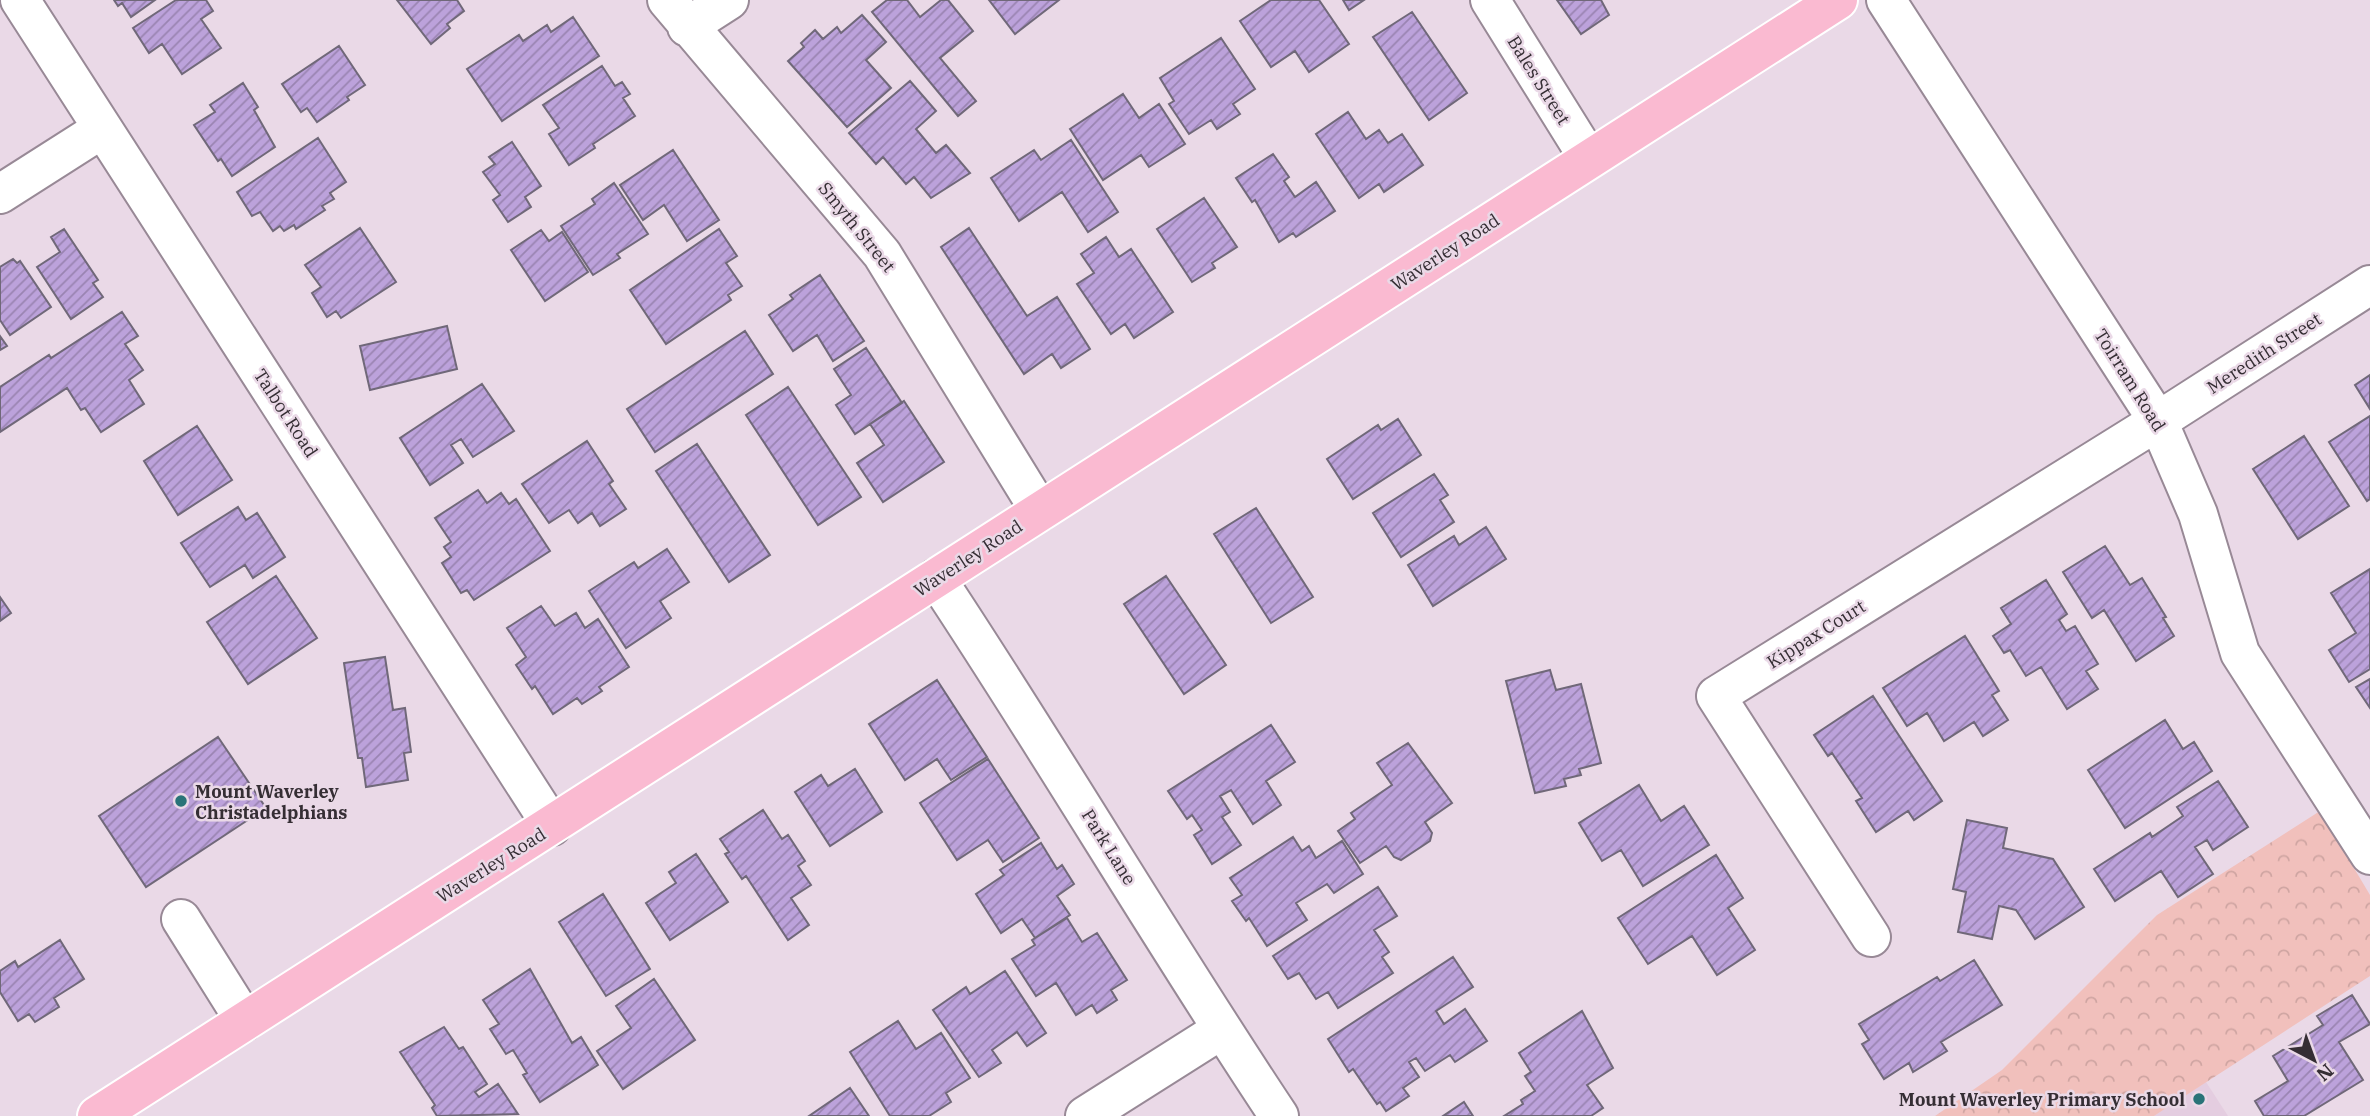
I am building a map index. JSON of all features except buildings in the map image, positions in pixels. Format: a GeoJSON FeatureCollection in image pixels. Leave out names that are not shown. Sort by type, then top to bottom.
{"type":"FeatureCollection","features":[{"type":"Feature","properties":{"kind":"main road","name":"Waverley Road"},"geometry":{"type":"LineString","coordinates":[[97,1116],[1838,0]]}},
{"type":"Feature","properties":{"kind":"street","name":"Talbot Road"},"geometry":{"type":"LineString","coordinates":[[20,0],[552,826]]}},
{"type":"Feature","properties":{"kind":"street"},"geometry":{"type":"LineString","coordinates":[[677,14],[729,0]]}},
{"type":"Feature","properties":{"kind":"street","name":"Bales Street"},"geometry":{"type":"LineString","coordinates":[[1490,0],[1589,159]]}},
{"type":"Feature","properties":{"kind":"street","name":"Toirram Road"},"geometry":{"type":"LineString","coordinates":[[1886,0],[2158,421],[2198,514],[2240,653],[2370,855]]}},
{"type":"Feature","properties":{"kind":"street","name":"Smyth Street"},"geometry":{"type":"LineString","coordinates":[[677,14],[882,254],[1040,511]]}},
{"type":"Feature","properties":{"kind":"street"},"geometry":{"type":"LineString","coordinates":[[0,194],[102,129]]}},
{"type":"Feature","properties":{"kind":"street","name":"Meredith Street"},"geometry":{"type":"LineString","coordinates":[[2158,421],[2370,285]]}},
{"type":"Feature","properties":{"kind":"street","name":"Kippax Court"},"geometry":{"type":"LineString","coordinates":[[1871,937],[1716,696],[2158,421]]}},
{"type":"Feature","properties":{"kind":"street","name":"Park Lane"},"geometry":{"type":"LineString","coordinates":[[936,578],[1044,741],[1222,1030],[1279,1116]]}},
{"type":"Feature","properties":{"kind":"street"},"geometry":{"type":"LineString","coordinates":[[181,919],[245,1021]]}},
{"type":"Feature","properties":{"kind":"street"},"geometry":{"type":"LineString","coordinates":[[1085,1116],[1222,1030]]}},
{"type":"Feature","properties":{"kind":"shaded area","name":"Mount Waverley Primary School"},"geometry":{"type":"Polygon","coordinates":[[[2206,1082],[2228,1116],[2154,1116],[2206,1082]]]}},
{"type":"Feature","properties":{"kind":"green space"},"geometry":{"type":"Polygon","coordinates":[[[2320,811],[2370,895],[2370,976],[2154,1116],[1935,1116],[2002,1070],[2157,915],[2320,811]]]}},
{"type":"Feature","properties":{"kind":"place","name":"Mount Waverley Christadelphians"},"geometry":{"type":"Point","coordinates":[181,801]}},
{"type":"Feature","properties":{"kind":"place","name":"Mount Waverley Primary School"},"geometry":{"type":"Point","coordinates":[2199,1099]}}]}
